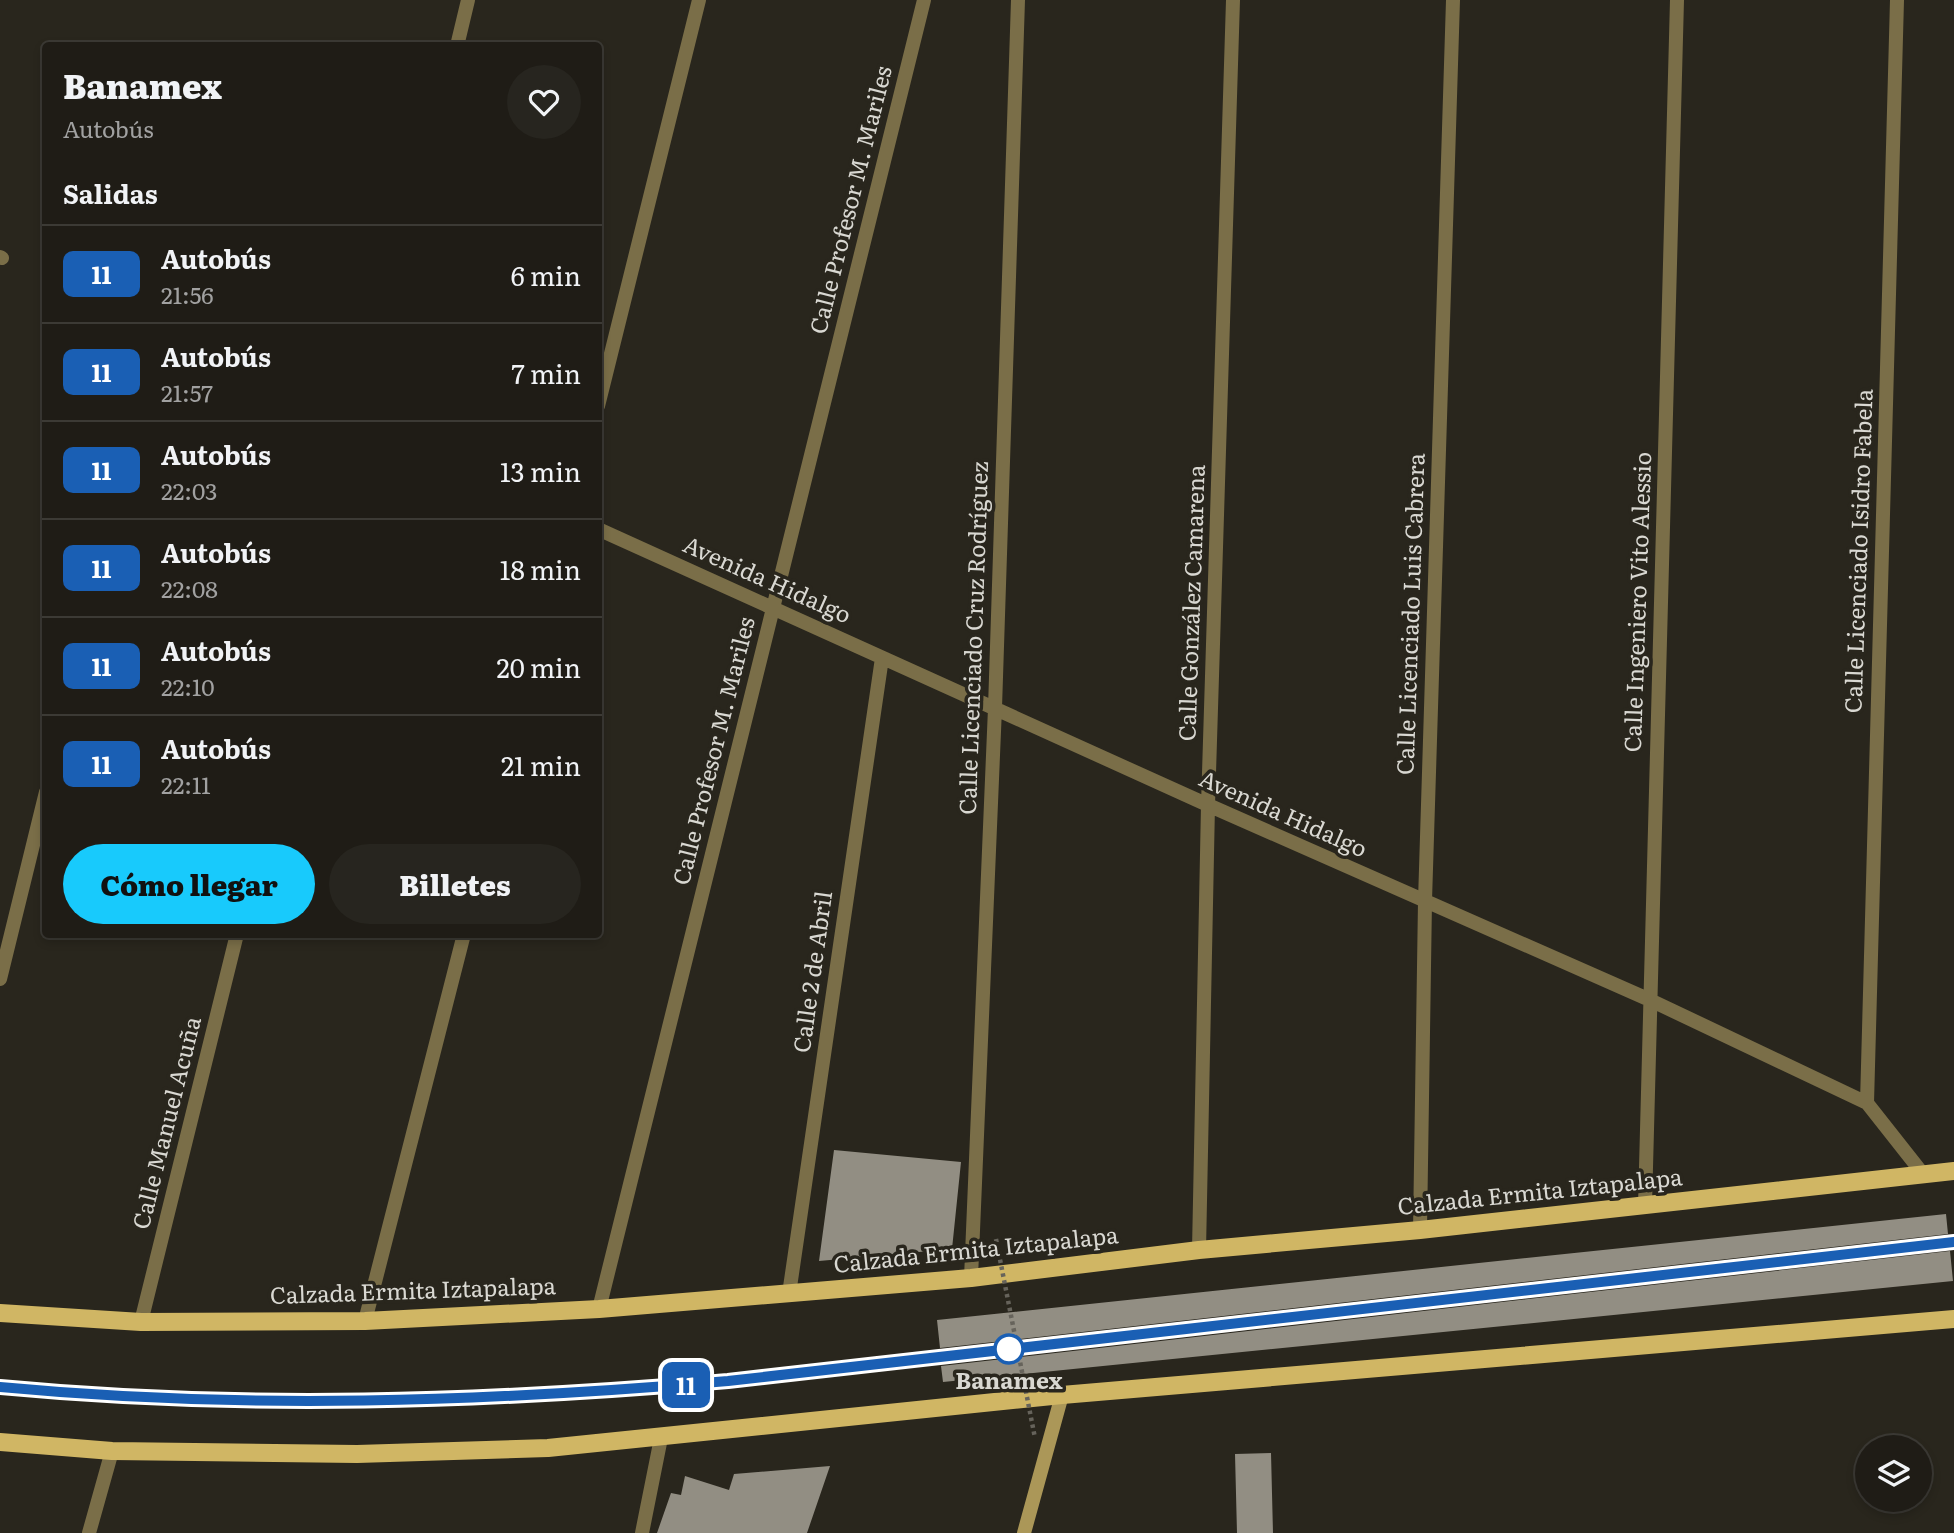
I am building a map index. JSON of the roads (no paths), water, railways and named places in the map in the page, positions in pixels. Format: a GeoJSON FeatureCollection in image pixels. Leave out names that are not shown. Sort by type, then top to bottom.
{"type":"FeatureCollection","features":[{"type":"Feature","properties":{"kind":"main road","name":"Calzada Ermita Iztapalapa"},"geometry":{"type":"LineString","coordinates":[[0,1313],[141,1322],[365,1321],[599,1309],[971,1278],[1199,1250],[1420,1230],[1954,1171]]}},
{"type":"Feature","properties":{"kind":"main road"},"geometry":{"type":"LineString","coordinates":[[0,1442],[112,1451],[357,1454],[548,1448],[1062,1395],[1954,1319]]}},
{"type":"Feature","properties":{"kind":"street"},"geometry":{"type":"LineString","coordinates":[[458,42],[468,0]]}},
{"type":"Feature","properties":{"kind":"street"},"geometry":{"type":"LineString","coordinates":[[602,390],[699,0]]}},
{"type":"Feature","properties":{"kind":"street","name":"Calle Profesor M. Mariles"},"geometry":{"type":"LineString","coordinates":[[599,1309],[924,0]]}},
{"type":"Feature","properties":{"kind":"street","name":"Calle Licenciado Cruz Rodríguez"},"geometry":{"type":"LineString","coordinates":[[971,1278],[995,708],[1018,0]]}},
{"type":"Feature","properties":{"kind":"street","name":"Calle González Camarena"},"geometry":{"type":"LineString","coordinates":[[1199,1250],[1208,805],[1233,0]]}},
{"type":"Feature","properties":{"kind":"street","name":"Calle Licenciado Luis Cabrera"},"geometry":{"type":"LineString","coordinates":[[1420,1230],[1424,901],[1453,0]]}},
{"type":"Feature","properties":{"kind":"street","name":"Calle Ingeniero Vito Alessio"},"geometry":{"type":"LineString","coordinates":[[1645,1205],[1677,0]]}},
{"type":"Feature","properties":{"kind":"street","name":"Calle Licenciado Isidro Fabela"},"geometry":{"type":"LineString","coordinates":[[1867,1103],[1896,0]]}},
{"type":"Feature","properties":{"kind":"street","name":"Avenida Hidalgo"},"geometry":{"type":"LineString","coordinates":[[602,531],[1208,805],[1650,1000],[1867,1103],[1923,1174]]}},
{"type":"Feature","properties":{"kind":"street","name":"Calle 2 de Abril"},"geometry":{"type":"LineString","coordinates":[[789,1294],[882,658]]}},
{"type":"Feature","properties":{"kind":"street"},"geometry":{"type":"LineString","coordinates":[[0,979],[42,809]]}},
{"type":"Feature","properties":{"kind":"street","name":"Calle Manuel Acuña"},"geometry":{"type":"LineString","coordinates":[[141,1322],[236,938]]}},
{"type":"Feature","properties":{"kind":"street"},"geometry":{"type":"LineString","coordinates":[[365,1321],[463,938]]}},
{"type":"Feature","properties":{"kind":"street"},"geometry":{"type":"LineString","coordinates":[[1024,1533],[1062,1395]]}},
{"type":"Feature","properties":{"kind":"street"},"geometry":{"type":"LineString","coordinates":[[642,1533],[661,1438]]}},
{"type":"Feature","properties":{"kind":"street"},"geometry":{"type":"LineString","coordinates":[[89,1533],[112,1451]]}},
{"type":"Feature","properties":{"kind":"lane"},"geometry":{"type":"LineString","coordinates":[[0,1387],[93,1395],[286,1402],[476,1399],[602,1392],[728,1381],[1954,1242]]}},
{"type":"Feature","properties":{"kind":"place","name":"Banamex"},"geometry":{"type":"Point","coordinates":[1009,1349]}}]}
